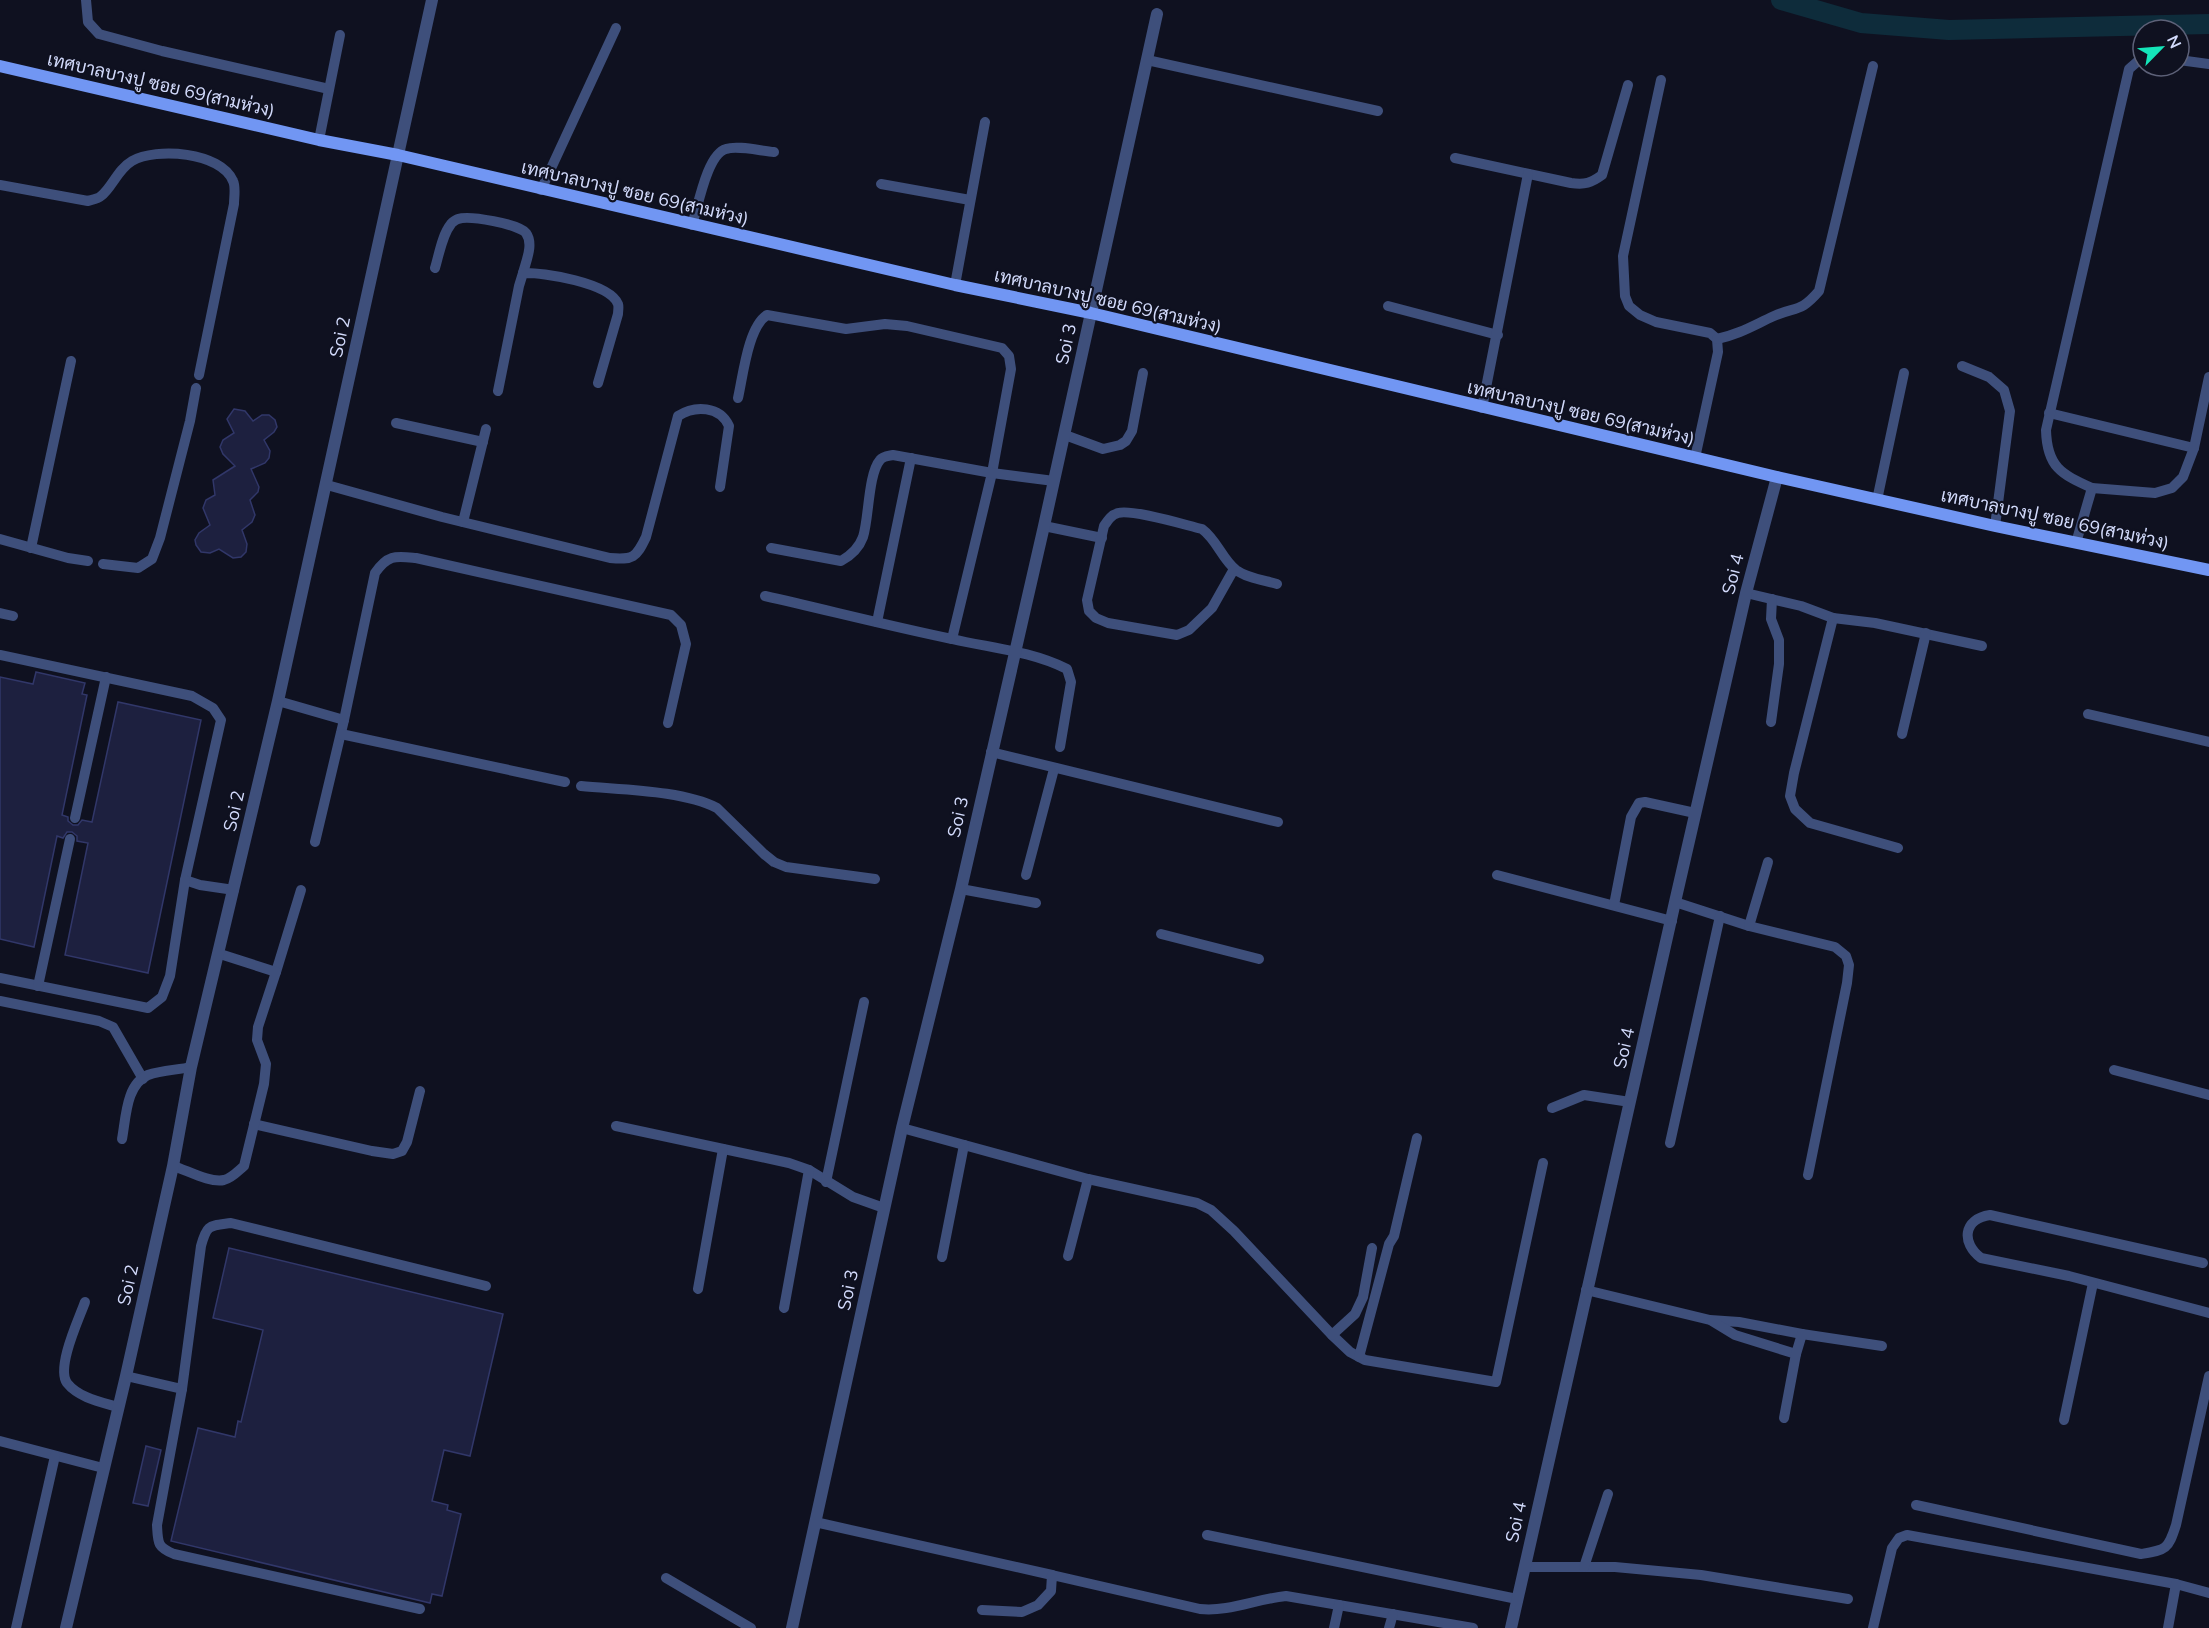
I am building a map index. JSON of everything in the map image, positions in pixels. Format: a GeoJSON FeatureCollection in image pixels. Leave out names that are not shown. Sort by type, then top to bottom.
{"type":"FeatureCollection","features":[{"type":"Feature","properties":{"kind":"street","name":"Soi 2"},"geometry":{"type":"LineString","coordinates":[[66,1628],[173,1166],[191,1067],[327,485],[432,0]]}},
{"type":"Feature","properties":{"kind":"street","name":"Soi 3"},"geometry":{"type":"LineString","coordinates":[[792,1628],[902,1128],[961,889],[1065,435],[1157,14]]}},
{"type":"Feature","properties":{"kind":"street","name":"เทศบาลบางปู ซอย 69(สามห่วง)"},"geometry":{"type":"LineString","coordinates":[[0,66],[320,140],[398,155],[955,285],[1091,313],[1482,408],[1877,500],[2209,570]]}},
{"type":"Feature","properties":{"kind":"street","name":"Soi 4"},"geometry":{"type":"LineString","coordinates":[[1511,1628],[1695,813],[1746,593],[1777,477]]}},
{"type":"Feature","properties":{"kind":"lane"},"geometry":{"type":"LineString","coordinates":[[86,0],[88,21],[99,34],[162,51],[329,89]]}},
{"type":"Feature","properties":{"kind":"lane"},"geometry":{"type":"LineString","coordinates":[[541,190],[616,28]]}},
{"type":"Feature","properties":{"kind":"lane"},"geometry":{"type":"LineString","coordinates":[[320,140],[340,35]]}},
{"type":"Feature","properties":{"kind":"lane"},"geometry":{"type":"LineString","coordinates":[[1147,60],[1378,111]]}},
{"type":"Feature","properties":{"kind":"lane"},"geometry":{"type":"LineString","coordinates":[[2191,62],[2209,64]]}},
{"type":"Feature","properties":{"kind":"lane"},"geometry":{"type":"LineString","coordinates":[[1717,339],[1737,335],[1776,315],[1797,310],[1808,303],[1819,291],[1873,66]]}},
{"type":"Feature","properties":{"kind":"lane"},"geometry":{"type":"LineString","coordinates":[[2131,67],[2049,413],[2046,447],[2056,465],[2065,475],[2092,488],[2155,493],[2172,488],[2183,477],[2194,448],[2209,377]]}},
{"type":"Feature","properties":{"kind":"lane"},"geometry":{"type":"LineString","coordinates":[[1661,80],[1623,256],[1625,296],[1629,306],[1640,315],[1656,322],[1710,333],[1717,339],[1718,352],[1695,458]]}},
{"type":"Feature","properties":{"kind":"lane"},"geometry":{"type":"LineString","coordinates":[[1455,158],[1583,185],[1593,182],[1602,175],[1628,86]]}},
{"type":"Feature","properties":{"kind":"lane"},"geometry":{"type":"LineString","coordinates":[[955,285],[984,122]]}},
{"type":"Feature","properties":{"kind":"lane"},"geometry":{"type":"LineString","coordinates":[[692,225],[710,167],[718,153],[728,148],[774,152]]}},
{"type":"Feature","properties":{"kind":"lane"},"geometry":{"type":"LineString","coordinates":[[0,185],[88,201],[101,196],[129,163],[143,155],[171,152],[218,163],[227,171],[234,183],[234,204],[199,375]]}},
{"type":"Feature","properties":{"kind":"lane"},"geometry":{"type":"LineString","coordinates":[[1482,408],[1528,174]]}},
{"type":"Feature","properties":{"kind":"lane"},"geometry":{"type":"LineString","coordinates":[[881,184],[970,200]]}},
{"type":"Feature","properties":{"kind":"lane"},"geometry":{"type":"LineString","coordinates":[[435,268],[451,223],[458,219],[471,218],[519,227],[527,234],[530,245],[519,286],[498,390]]}},
{"type":"Feature","properties":{"kind":"lane"},"geometry":{"type":"LineString","coordinates":[[523,273],[552,274],[600,289],[618,304],[618,314],[598,383]]}},
{"type":"Feature","properties":{"kind":"lane"},"geometry":{"type":"LineString","coordinates":[[1388,306],[1498,334]]}},
{"type":"Feature","properties":{"kind":"lane"},"geometry":{"type":"LineString","coordinates":[[738,398],[753,335],[759,320],[767,315],[846,329],[885,324],[907,326],[1002,348],[1009,356],[1011,369],[992,473],[952,639]]}},
{"type":"Feature","properties":{"kind":"lane"},"geometry":{"type":"LineString","coordinates":[[31,548],[71,361]]}},
{"type":"Feature","properties":{"kind":"lane"},"geometry":{"type":"LineString","coordinates":[[1962,366],[1989,377],[2004,390],[2010,411],[1995,526]]}},
{"type":"Feature","properties":{"kind":"lane"},"geometry":{"type":"LineString","coordinates":[[1065,435],[1103,449],[1120,445],[1126,441],[1132,431],[1143,373]]}},
{"type":"Feature","properties":{"kind":"lane"},"geometry":{"type":"LineString","coordinates":[[1877,500],[1904,373]]}},
{"type":"Feature","properties":{"kind":"lane"},"geometry":{"type":"LineString","coordinates":[[103,564],[138,568],[152,559],[160,538],[190,421],[196,388]]}},
{"type":"Feature","properties":{"kind":"lane"},"geometry":{"type":"LineString","coordinates":[[327,485],[463,522],[610,558],[629,559],[639,552],[646,537],[678,416],[697,408],[720,413],[726,418],[729,426],[720,487]]}},
{"type":"Feature","properties":{"kind":"lane"},"geometry":{"type":"LineString","coordinates":[[2049,413],[2194,448]]}},
{"type":"Feature","properties":{"kind":"lane"},"geometry":{"type":"LineString","coordinates":[[396,423],[483,442]]}},
{"type":"Feature","properties":{"kind":"lane"},"geometry":{"type":"LineString","coordinates":[[463,522],[486,429]]}},
{"type":"Feature","properties":{"kind":"lane"},"geometry":{"type":"LineString","coordinates":[[771,548],[841,561],[850,555],[862,539],[875,472],[879,461],[884,457],[893,455],[992,473],[1054,481]]}},
{"type":"Feature","properties":{"kind":"lane"},"geometry":{"type":"LineString","coordinates":[[877,622],[910,458]]}},
{"type":"Feature","properties":{"kind":"lane"},"geometry":{"type":"LineString","coordinates":[[2076,543],[2092,488]]}},
{"type":"Feature","properties":{"kind":"lane"},"geometry":{"type":"LineString","coordinates":[[1234,568],[1212,608],[1189,630],[1177,635],[1108,623],[1096,618],[1089,611],[1087,600],[1104,526],[1110,518],[1119,513],[1132,513],[1202,529],[1210,535],[1234,568],[1244,575],[1276,584]]}},
{"type":"Feature","properties":{"kind":"lane"},"geometry":{"type":"LineString","coordinates":[[1044,526],[1102,538]]}},
{"type":"Feature","properties":{"kind":"lane"},"geometry":{"type":"LineString","coordinates":[[0,539],[88,561]]}},
{"type":"Feature","properties":{"kind":"lane"},"geometry":{"type":"LineString","coordinates":[[315,842],[341,734],[375,573],[382,562],[394,556],[416,558],[671,615],[681,625],[686,644],[668,723]]}},
{"type":"Feature","properties":{"kind":"lane"},"geometry":{"type":"LineString","coordinates":[[1746,593],[1801,606],[1833,618],[1875,623],[1982,646]]}},
{"type":"Feature","properties":{"kind":"lane"},"geometry":{"type":"LineString","coordinates":[[765,596],[952,639],[1015,651],[1053,662],[1067,669],[1071,682],[1060,747]]}},
{"type":"Feature","properties":{"kind":"lane"},"geometry":{"type":"LineString","coordinates":[[1771,722],[1779,664],[1779,640],[1771,619],[1772,599]]}},
{"type":"Feature","properties":{"kind":"lane"},"geometry":{"type":"LineString","coordinates":[[0,613],[13,616]]}},
{"type":"Feature","properties":{"kind":"lane"},"geometry":{"type":"LineString","coordinates":[[1833,618],[1790,796],[1795,809],[1810,823],[1898,848]]}},
{"type":"Feature","properties":{"kind":"lane"},"geometry":{"type":"LineString","coordinates":[[1902,734],[1926,633]]}},
{"type":"Feature","properties":{"kind":"lane"},"geometry":{"type":"LineString","coordinates":[[0,655],[192,696],[213,708],[221,720],[185,880],[170,976],[162,997],[148,1008],[0,978]]}},
{"type":"Feature","properties":{"kind":"lane"},"geometry":{"type":"LineString","coordinates":[[75,818],[106,677]]}},
{"type":"Feature","properties":{"kind":"lane"},"geometry":{"type":"LineString","coordinates":[[278,701],[344,720]]}},
{"type":"Feature","properties":{"kind":"lane"},"geometry":{"type":"LineString","coordinates":[[2088,714],[2209,742]]}},
{"type":"Feature","properties":{"kind":"lane"},"geometry":{"type":"LineString","coordinates":[[341,734],[565,782]]}},
{"type":"Feature","properties":{"kind":"lane"},"geometry":{"type":"LineString","coordinates":[[991,753],[1278,822]]}},
{"type":"Feature","properties":{"kind":"lane"},"geometry":{"type":"LineString","coordinates":[[1026,875],[1054,769]]}},
{"type":"Feature","properties":{"kind":"lane"},"geometry":{"type":"LineString","coordinates":[[581,786],[673,795],[706,802],[717,808],[774,862],[786,867],[875,879]]}},
{"type":"Feature","properties":{"kind":"lane"},"geometry":{"type":"LineString","coordinates":[[1614,905],[1631,817],[1639,803],[1644,802],[1695,813]]}},
{"type":"Feature","properties":{"kind":"lane"},"geometry":{"type":"LineString","coordinates":[[38,986],[70,839]]}},
{"type":"Feature","properties":{"kind":"lane"},"geometry":{"type":"LineString","coordinates":[[1749,926],[1767,862]]}},
{"type":"Feature","properties":{"kind":"lane"},"geometry":{"type":"LineString","coordinates":[[1497,875],[1672,921]]}},
{"type":"Feature","properties":{"kind":"lane"},"geometry":{"type":"LineString","coordinates":[[185,880],[200,885],[234,890]]}},
{"type":"Feature","properties":{"kind":"lane"},"geometry":{"type":"LineString","coordinates":[[961,889],[1036,903]]}},
{"type":"Feature","properties":{"kind":"lane"},"geometry":{"type":"LineString","coordinates":[[173,1166],[224,1180],[235,1175],[244,1166],[264,1084],[266,1064],[257,1040],[258,1027],[301,890]]}},
{"type":"Feature","properties":{"kind":"lane"},"geometry":{"type":"LineString","coordinates":[[1675,902],[1749,926],[1835,946],[1846,956],[1849,965],[1808,1175]]}},
{"type":"Feature","properties":{"kind":"lane"},"geometry":{"type":"LineString","coordinates":[[1670,1143],[1720,916]]}},
{"type":"Feature","properties":{"kind":"lane"},"geometry":{"type":"LineString","coordinates":[[1161,934],[1259,959]]}},
{"type":"Feature","properties":{"kind":"lane"},"geometry":{"type":"LineString","coordinates":[[219,954],[276,972]]}},
{"type":"Feature","properties":{"kind":"lane"},"geometry":{"type":"LineString","coordinates":[[0,1001],[99,1021],[113,1027],[143,1078]]}},
{"type":"Feature","properties":{"kind":"lane"},"geometry":{"type":"LineString","coordinates":[[826,1182],[864,1002]]}},
{"type":"Feature","properties":{"kind":"lane"},"geometry":{"type":"LineString","coordinates":[[122,1139],[130,1098],[137,1082],[148,1075],[191,1067]]}},
{"type":"Feature","properties":{"kind":"lane"},"geometry":{"type":"LineString","coordinates":[[2114,1071],[2209,1095]]}},
{"type":"Feature","properties":{"kind":"lane"},"geometry":{"type":"LineString","coordinates":[[254,1124],[393,1154],[402,1150],[407,1142],[420,1091]]}},
{"type":"Feature","properties":{"kind":"lane"},"geometry":{"type":"LineString","coordinates":[[1552,1108],[1584,1095],[1630,1102]]}},
{"type":"Feature","properties":{"kind":"lane"},"geometry":{"type":"LineString","coordinates":[[616,1126],[789,1163],[809,1170],[853,1197],[884,1208]]}},
{"type":"Feature","properties":{"kind":"lane"},"geometry":{"type":"LineString","coordinates":[[902,1128],[1088,1179],[1197,1203],[1211,1210],[1234,1231],[1350,1352],[1365,1360],[1496,1382],[1543,1163]]}},
{"type":"Feature","properties":{"kind":"lane"},"geometry":{"type":"LineString","coordinates":[[1359,1357],[1389,1244],[1394,1236],[1418,1138]]}},
{"type":"Feature","properties":{"kind":"lane"},"geometry":{"type":"LineString","coordinates":[[942,1257],[964,1145]]}},
{"type":"Feature","properties":{"kind":"lane"},"geometry":{"type":"LineString","coordinates":[[698,1289],[723,1149]]}},
{"type":"Feature","properties":{"kind":"lane"},"geometry":{"type":"LineString","coordinates":[[784,1308],[809,1170]]}},
{"type":"Feature","properties":{"kind":"lane"},"geometry":{"type":"LineString","coordinates":[[1068,1256],[1088,1179]]}},
{"type":"Feature","properties":{"kind":"lane"},"geometry":{"type":"LineString","coordinates":[[2203,1263],[1990,1215],[1981,1216],[1974,1221],[1970,1228],[1968,1242],[1972,1251],[1982,1258],[2093,1283],[2209,1313]]}},
{"type":"Feature","properties":{"kind":"lane"},"geometry":{"type":"LineString","coordinates":[[420,1609],[174,1554],[163,1549],[158,1542],[157,1525],[182,1389],[201,1246],[205,1230],[213,1225],[231,1223],[486,1286]]}},
{"type":"Feature","properties":{"kind":"lane"},"geometry":{"type":"LineString","coordinates":[[1332,1335],[1355,1314],[1363,1297],[1372,1248]]}},
{"type":"Feature","properties":{"kind":"lane"},"geometry":{"type":"LineString","coordinates":[[2064,1420],[2093,1283]]}},
{"type":"Feature","properties":{"kind":"lane"},"geometry":{"type":"LineString","coordinates":[[1586,1290],[1710,1320],[1739,1322],[1882,1346]]}},
{"type":"Feature","properties":{"kind":"lane"},"geometry":{"type":"LineString","coordinates":[[85,1302],[66,1354],[64,1374],[68,1383],[88,1398],[118,1407]]}},
{"type":"Feature","properties":{"kind":"lane"},"geometry":{"type":"LineString","coordinates":[[1710,1320],[1735,1335],[1796,1354]]}},
{"type":"Feature","properties":{"kind":"lane"},"geometry":{"type":"LineString","coordinates":[[1784,1419],[1802,1334]]}},
{"type":"Feature","properties":{"kind":"lane"},"geometry":{"type":"LineString","coordinates":[[126,1376],[182,1389]]}},
{"type":"Feature","properties":{"kind":"lane"},"geometry":{"type":"LineString","coordinates":[[1916,1505],[2141,1554],[2162,1551],[2170,1544],[2176,1525],[2209,1376]]}},
{"type":"Feature","properties":{"kind":"lane"},"geometry":{"type":"LineString","coordinates":[[0,1441],[103,1468]]}},
{"type":"Feature","properties":{"kind":"lane"},"geometry":{"type":"LineString","coordinates":[[15,1628],[55,1456]]}},
{"type":"Feature","properties":{"kind":"lane"},"geometry":{"type":"LineString","coordinates":[[1584,1567],[1608,1494]]}},
{"type":"Feature","properties":{"kind":"lane"},"geometry":{"type":"LineString","coordinates":[[815,1522],[1200,1609],[1215,1611],[1262,1598],[1286,1596],[1393,1614],[1437,1625],[1473,1628]]}},
{"type":"Feature","properties":{"kind":"lane"},"geometry":{"type":"LineString","coordinates":[[1207,1535],[1517,1599]]}},
{"type":"Feature","properties":{"kind":"lane"},"geometry":{"type":"LineString","coordinates":[[1873,1628],[1892,1548],[1899,1538],[1907,1535],[2176,1584],[2209,1593]]}},
{"type":"Feature","properties":{"kind":"lane"},"geometry":{"type":"LineString","coordinates":[[1525,1567],[1615,1567],[1701,1575],[1848,1599]]}},
{"type":"Feature","properties":{"kind":"lane"},"geometry":{"type":"LineString","coordinates":[[982,1610],[1022,1612],[1038,1605],[1051,1591],[1052,1575]]}},
{"type":"Feature","properties":{"kind":"lane"},"geometry":{"type":"LineString","coordinates":[[666,1578],[752,1628]]}},
{"type":"Feature","properties":{"kind":"lane"},"geometry":{"type":"LineString","coordinates":[[2168,1628],[2176,1584]]}},
{"type":"Feature","properties":{"kind":"lane"},"geometry":{"type":"LineString","coordinates":[[1334,1628],[1338,1605]]}},
{"type":"Feature","properties":{"kind":"lane"},"geometry":{"type":"LineString","coordinates":[[1389,1628],[1393,1614]]}},
{"type":"Feature","properties":{"kind":"building"},"geometry":{"type":"Polygon","coordinates":[[[234,409],[245,411],[253,421],[262,415],[269,415],[275,420],[277,427],[264,440],[270,451],[269,458],[265,463],[251,469],[259,487],[258,492],[250,500],[255,515],[252,522],[242,530],[247,544],[246,552],[241,557],[233,558],[219,549],[210,553],[201,552],[195,540],[199,533],[210,525],[203,508],[206,500],[215,495],[213,480],[235,466],[223,454],[220,447],[223,440],[234,433],[227,419],[234,409]]]}},
{"type":"Feature","properties":{"kind":"building"},"geometry":{"type":"Polygon","coordinates":[[[36,672],[85,683],[82,694],[87,695],[62,815],[68,817],[68,821],[73,825],[78,825],[82,820],[92,822],[118,702],[201,720],[148,973],[65,955],[88,843],[77,841],[77,836],[72,832],[67,832],[63,838],[57,836],[34,947],[0,939],[0,677],[33,684],[36,672]]]}},
{"type":"Feature","properties":{"kind":"building"},"geometry":{"type":"Polygon","coordinates":[[[229,1248],[503,1314],[470,1456],[444,1450],[432,1501],[448,1505],[447,1510],[461,1514],[442,1596],[432,1594],[430,1603],[171,1541],[198,1428],[235,1437],[238,1421],[241,1422],[263,1330],[213,1318],[229,1248]]]}},
{"type":"Feature","properties":{"kind":"building"},"geometry":{"type":"Polygon","coordinates":[[[146,1446],[161,1450],[148,1506],[133,1503],[146,1446]]]}},
{"type":"Feature","properties":{"kind":"waterway"},"geometry":{"type":"LineString","coordinates":[[1781,0],[1861,23],[1949,30],[2209,24]]}}]}
